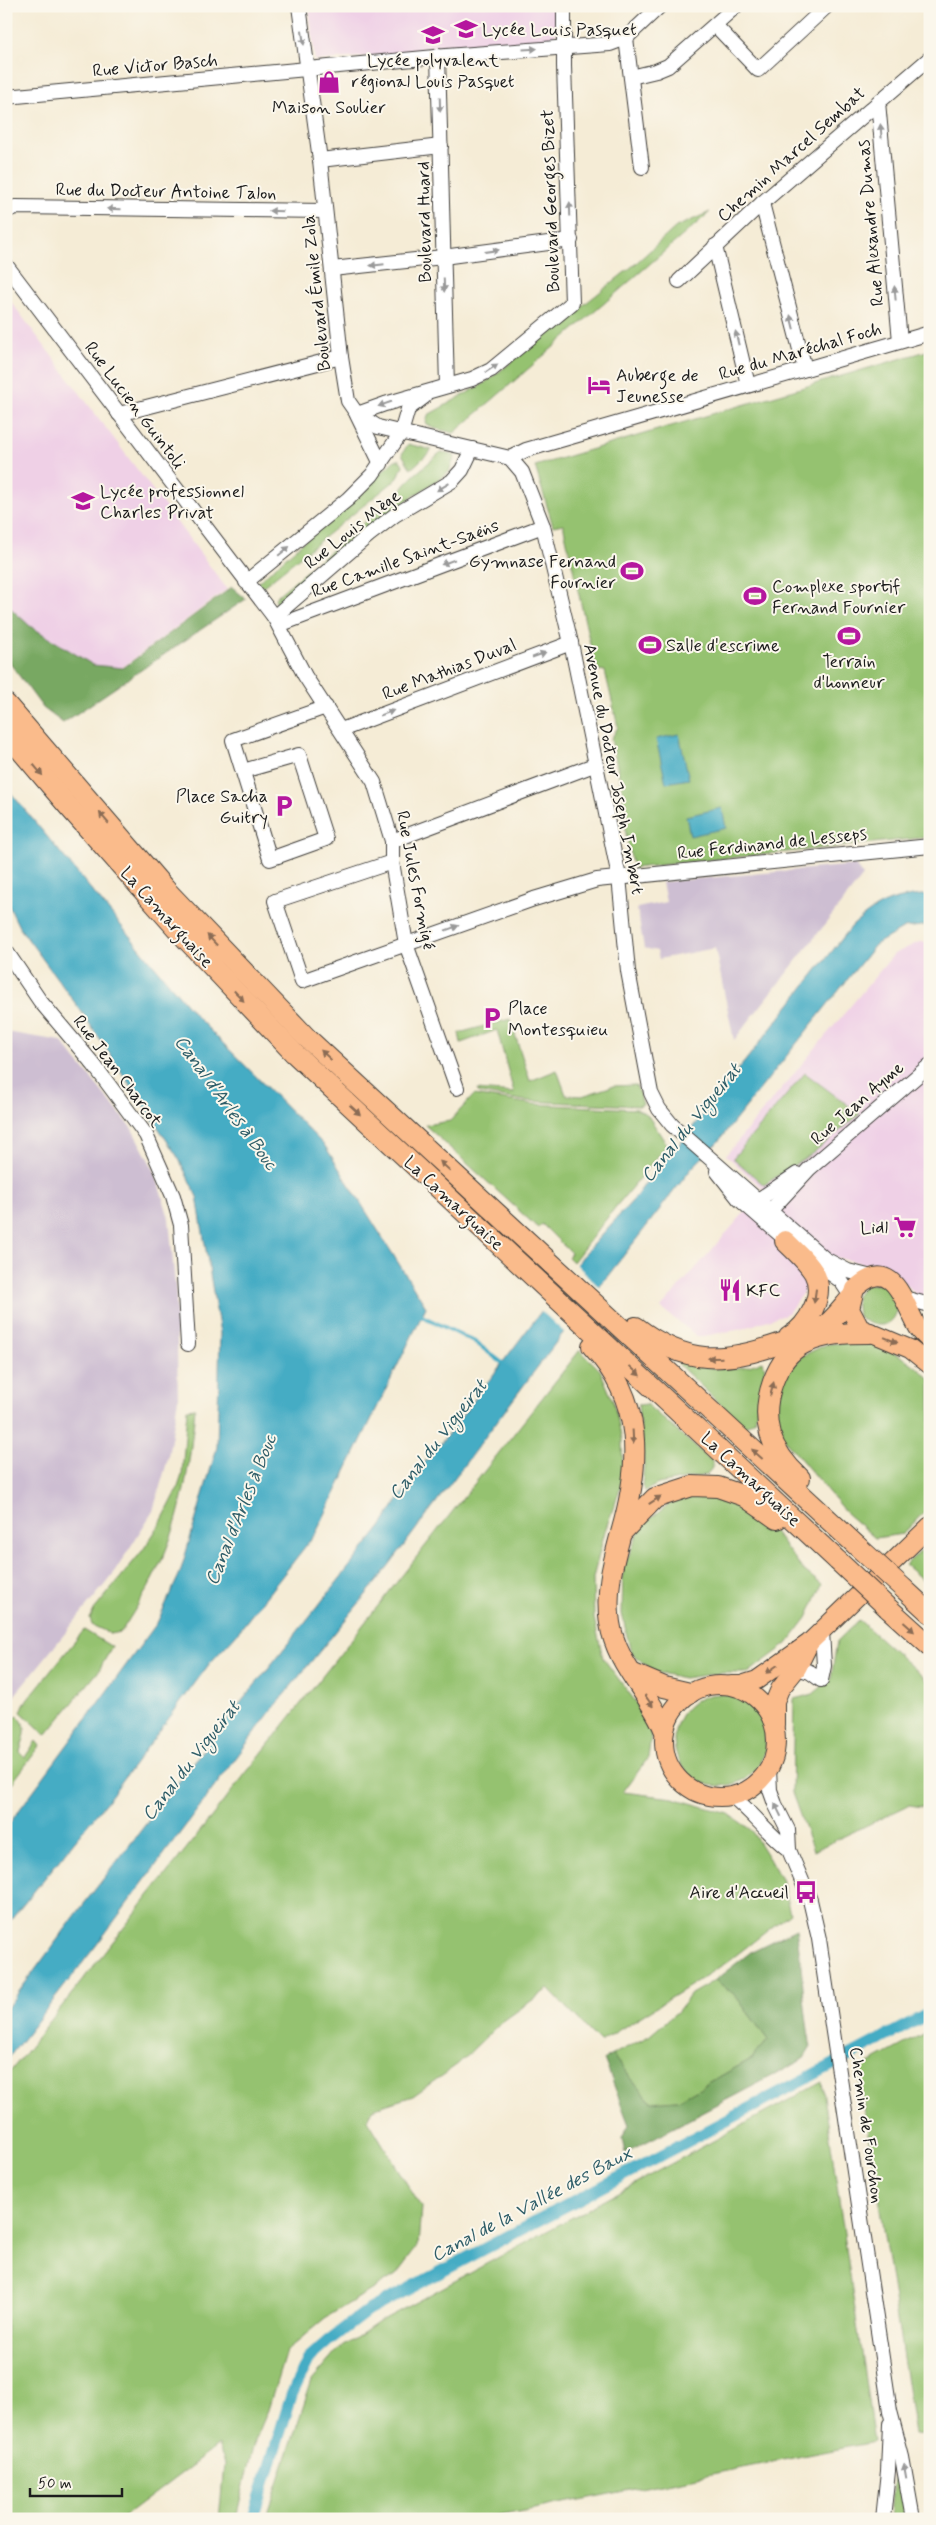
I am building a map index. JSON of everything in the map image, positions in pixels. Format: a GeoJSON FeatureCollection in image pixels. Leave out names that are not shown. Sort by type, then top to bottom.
{"type":"FeatureCollection","features":[{"type":"Feature","properties":{"kind":"highway","name":"La Camarguaise"},"geometry":{"type":"LineString","coordinates":[[6,703],[13,727],[69,807],[243,1001],[294,1053],[457,1205],[584,1330],[930,1646]]}},
{"type":"Feature","properties":{"kind":"highway","name":"La Camarguaise"},"geometry":{"type":"LineString","coordinates":[[13,727],[231,961],[306,1037],[465,1185],[603,1307],[930,1613]]}},
{"type":"Feature","properties":{"kind":"highway"},"geometry":{"type":"LineString","coordinates":[[777,1345],[804,1326],[816,1300],[817,1281],[813,1272],[785,1241]]}},
{"type":"Feature","properties":{"kind":"highway"},"geometry":{"type":"LineString","coordinates":[[603,1307],[658,1344],[682,1353],[711,1359],[740,1355],[777,1345],[822,1328],[851,1297]]}},
{"type":"Feature","properties":{"kind":"highway"},"geometry":{"type":"LineString","coordinates":[[584,1330],[608,1364],[625,1397],[633,1422],[634,1477],[621,1534],[610,1571],[608,1603],[614,1643],[624,1665],[658,1714],[664,1729]]}},
{"type":"Feature","properties":{"kind":"highway"},"geometry":{"type":"LineString","coordinates":[[857,1546],[839,1517],[790,1468],[778,1451],[770,1433],[768,1407],[776,1373],[784,1362],[803,1344],[825,1336],[870,1333]]}},
{"type":"Feature","properties":{"kind":"highway"},"geometry":{"type":"LineString","coordinates":[[621,1534],[655,1498],[692,1486],[718,1487],[744,1496],[795,1534],[838,1561]]}},
{"type":"Feature","properties":{"kind":"highway"},"geometry":{"type":"LineString","coordinates":[[631,1673],[664,1687],[690,1693]]}},
{"type":"Feature","properties":{"kind":"main road"},"geometry":{"type":"LineString","coordinates":[[930,1341],[918,1328],[896,1284],[890,1280],[872,1277],[854,1289],[850,1309],[854,1320],[860,1328],[910,1349],[930,1365]]}},
{"type":"Feature","properties":{"kind":"main road"},"geometry":{"type":"LineString","coordinates":[[816,1637],[797,1668],[780,1689],[775,1701],[775,1749],[769,1769],[759,1781],[747,1790],[732,1796],[714,1797],[696,1792],[680,1781],[669,1766],[663,1748],[664,1729],[669,1715],[678,1702],[690,1693],[716,1684],[741,1685],[757,1680],[816,1637],[930,1526]]}},
{"type":"Feature","properties":{"kind":"main road"},"geometry":{"type":"LineString","coordinates":[[731,1685],[746,1690],[759,1700],[769,1713],[775,1728]]}},
{"type":"Feature","properties":{"kind":"street","name":"Boulevard Émile Zola"},"geometry":{"type":"LineString","coordinates":[[299,6],[320,160],[341,357],[348,401],[357,414],[382,464]]}},
{"type":"Feature","properties":{"kind":"street","name":"Boulevard Georges Bizet"},"geometry":{"type":"LineString","coordinates":[[357,414],[447,386],[463,383],[491,370],[572,303],[564,66],[566,46],[564,6]]}},
{"type":"Feature","properties":{"kind":"street"},"geometry":{"type":"LineString","coordinates":[[642,167],[626,38],[660,6]]}},
{"type":"Feature","properties":{"kind":"street"},"geometry":{"type":"LineString","coordinates":[[631,77],[663,69],[736,6]]}},
{"type":"Feature","properties":{"kind":"street"},"geometry":{"type":"LineString","coordinates":[[715,25],[758,70],[828,6]]}},
{"type":"Feature","properties":{"kind":"street","name":"Rue Victor Basch"},"geometry":{"type":"LineString","coordinates":[[6,97],[307,70],[438,56],[610,44],[626,38]]}},
{"type":"Feature","properties":{"kind":"street","name":"Boulevard Huard"},"geometry":{"type":"LineString","coordinates":[[438,56],[447,386]]}},
{"type":"Feature","properties":{"kind":"street","name":"Chemin Marcel Sembat"},"geometry":{"type":"LineString","coordinates":[[678,280],[762,203],[930,58]]}},
{"type":"Feature","properties":{"kind":"street","name":"Rue Alexandre Dumas"},"geometry":{"type":"LineString","coordinates":[[878,102],[900,341]]}},
{"type":"Feature","properties":{"kind":"street"},"geometry":{"type":"LineString","coordinates":[[320,160],[441,146]]}},
{"type":"Feature","properties":{"kind":"street"},"geometry":{"type":"LineString","coordinates":[[762,203],[804,369]]}},
{"type":"Feature","properties":{"kind":"street","name":"Rue du Docteur Antoine Talon"},"geometry":{"type":"LineString","coordinates":[[6,211],[15,207],[325,211]]}},
{"type":"Feature","properties":{"kind":"street"},"geometry":{"type":"LineString","coordinates":[[332,270],[443,258],[571,240]]}},
{"type":"Feature","properties":{"kind":"street"},"geometry":{"type":"LineString","coordinates":[[715,246],[748,385]]}},
{"type":"Feature","properties":{"kind":"street","name":"Rue Lucien Guintoli"},"geometry":{"type":"LineString","coordinates":[[6,265],[250,586]]}},
{"type":"Feature","properties":{"kind":"street","name":"Rue du Maréchal Foch"},"geometry":{"type":"LineString","coordinates":[[510,458],[526,450],[930,333]]}},
{"type":"Feature","properties":{"kind":"street"},"geometry":{"type":"LineString","coordinates":[[119,414],[341,357]]}},
{"type":"Feature","properties":{"kind":"street","name":"Boulevard Georges Bizet"},"geometry":{"type":"LineString","coordinates":[[250,586],[348,499],[382,464],[401,433],[404,417],[411,405],[447,386]]}},
{"type":"Feature","properties":{"kind":"street"},"geometry":{"type":"LineString","coordinates":[[357,414],[378,427],[510,458]]}},
{"type":"Feature","properties":{"kind":"street","name":"Rue Louis Mège"},"geometry":{"type":"LineString","coordinates":[[276,621],[389,520],[452,481],[462,470],[472,449]]}},
{"type":"Feature","properties":{"kind":"street","name":"Avenue du Docteur Joseph Imbert"},"geometry":{"type":"LineString","coordinates":[[510,458],[522,472],[543,526],[571,643],[594,765],[619,877],[628,971],[651,1093],[659,1109],[678,1132],[824,1259],[848,1271],[872,1277]]}},
{"type":"Feature","properties":{"kind":"street","name":"Rue Camille Saint-Saëns"},"geometry":{"type":"LineString","coordinates":[[276,621],[543,526]]}},
{"type":"Feature","properties":{"kind":"street","name":"Rue Jules Formigé"},"geometry":{"type":"LineString","coordinates":[[250,586],[276,621],[305,676],[374,782],[392,841],[392,862],[406,944],[457,1088]]}},
{"type":"Feature","properties":{"kind":"street","name":"Rue Mathias Duval"},"geometry":{"type":"LineString","coordinates":[[341,730],[571,643]]}},
{"type":"Feature","properties":{"kind":"street"},"geometry":{"type":"LineString","coordinates":[[243,771],[299,755],[326,839],[270,858],[233,740],[326,708]]}},
{"type":"Feature","properties":{"kind":"street"},"geometry":{"type":"LineString","coordinates":[[392,841],[594,765]]}},
{"type":"Feature","properties":{"kind":"street","name":"Rue Ferdinand de Lesseps"},"geometry":{"type":"LineString","coordinates":[[392,862],[275,901],[302,981],[534,899],[597,880],[930,846]]}},
{"type":"Feature","properties":{"kind":"street","name":"Rue Jean Charcot"},"geometry":{"type":"LineString","coordinates":[[6,951],[40,1001],[94,1065],[146,1135],[172,1196],[180,1224],[188,1344]]}},
{"type":"Feature","properties":{"kind":"street","name":"Rue Jean Ayme"},"geometry":{"type":"LineString","coordinates":[[770,1211],[809,1169],[930,1065]]}},
{"type":"Feature","properties":{"kind":"street"},"geometry":{"type":"LineString","coordinates":[[713,1161],[720,1178],[739,1199],[785,1241],[841,1281],[851,1297]]}},
{"type":"Feature","properties":{"kind":"street","name":"Rue Jean Ayme"},"geometry":{"type":"LineString","coordinates":[[758,1200],[786,1180],[809,1169]]}},
{"type":"Feature","properties":{"kind":"street"},"geometry":{"type":"LineString","coordinates":[[904,1298],[930,1305]]}},
{"type":"Feature","properties":{"kind":"street"},"geometry":{"type":"LineString","coordinates":[[797,1668],[810,1672],[821,1680],[824,1666],[816,1637]]}},
{"type":"Feature","properties":{"kind":"street","name":"Chemin de Fourchon"},"geometry":{"type":"LineString","coordinates":[[769,1769],[770,1790],[788,1830],[789,1850],[810,1900],[843,2086],[890,2411],[902,2457],[914,2519]]}},
{"type":"Feature","properties":{"kind":"street","name":"Chemin de Fourchon"},"geometry":{"type":"LineString","coordinates":[[732,1796],[758,1819],[772,1838],[789,1850]]}},
{"type":"Feature","properties":{"kind":"street","name":"Chemin de Fourchon"},"geometry":{"type":"LineString","coordinates":[[882,2519],[888,2471],[890,2411]]}},
{"type":"Feature","properties":{"kind":"shaded area","name":"Lycée polyvalent régional Louis Pasquet"},"geometry":{"type":"Polygon","coordinates":[[[309,6],[556,6],[557,31],[551,40],[315,61],[309,6]]]}},
{"type":"Feature","properties":{"kind":"shaded area","name":"Lycée professionnel Charles Privat"},"geometry":{"type":"Polygon","coordinates":[[[6,295],[227,589],[57,716],[6,652],[6,295]]]}},
{"type":"Feature","properties":{"kind":"shaded area"},"geometry":{"type":"Polygon","coordinates":[[[855,865],[863,876],[734,1040],[715,948],[659,959],[657,951],[644,948],[637,908],[666,902],[662,882],[855,865]]]}},
{"type":"Feature","properties":{"kind":"shaded area"},"geometry":{"type":"Polygon","coordinates":[[[919,942],[930,942],[930,1317],[912,1290],[889,1269],[829,1256],[788,1313],[742,1329],[698,1337],[661,1308],[764,1190],[726,1155],[894,954],[919,942]]]}},
{"type":"Feature","properties":{"kind":"shaded area"},"geometry":{"type":"Polygon","coordinates":[[[6,1032],[61,1041],[132,1129],[155,1172],[169,1218],[176,1296],[178,1399],[167,1462],[153,1511],[114,1573],[6,1706],[6,1032]]]}},
{"type":"Feature","properties":{"kind":"green space"},"geometry":{"type":"Polygon","coordinates":[[[710,212],[454,433],[433,428],[426,423],[428,415],[483,384],[499,372],[634,265],[676,227],[710,212]]]}},
{"type":"Feature","properties":{"kind":"green space","name":"Complexe sportif Fernand Fournier"},"geometry":{"type":"Polygon","coordinates":[[[930,350],[930,837],[633,868],[619,800],[624,798],[611,739],[618,727],[605,671],[598,670],[595,666],[563,524],[553,526],[535,466],[930,350]]]}},
{"type":"Feature","properties":{"kind":"green space"},"geometry":{"type":"Polygon","coordinates":[[[408,444],[432,450],[411,469],[402,454],[408,444]]]}},
{"type":"Feature","properties":{"kind":"green space"},"geometry":{"type":"Polygon","coordinates":[[[441,452],[455,456],[449,472],[393,510],[279,607],[277,605],[275,598],[279,594],[398,494],[412,477],[441,452]]]}},
{"type":"Feature","properties":{"kind":"green space"},"geometry":{"type":"Polygon","coordinates":[[[395,460],[400,460],[403,465],[398,478],[261,588],[257,583],[395,460]]]}},
{"type":"Feature","properties":{"kind":"green space"},"geometry":{"type":"Polygon","coordinates":[[[232,587],[246,599],[63,723],[43,708],[6,658],[6,604],[30,626],[93,665],[123,668],[232,587]]]}},
{"type":"Feature","properties":{"kind":"green space"},"geometry":{"type":"Polygon","coordinates":[[[510,1019],[530,1081],[557,1070],[566,1095],[582,1096],[613,1086],[636,1085],[643,1104],[639,1106],[526,1101],[479,1093],[477,1090],[514,1093],[497,1030],[461,1043],[459,1033],[510,1019]]]}},
{"type":"Feature","properties":{"kind":"green space"},"geometry":{"type":"Polygon","coordinates":[[[805,1073],[860,1114],[813,1153],[764,1185],[733,1158],[805,1073]]]}},
{"type":"Feature","properties":{"kind":"green space"},"geometry":{"type":"Polygon","coordinates":[[[474,1095],[532,1104],[636,1109],[647,1114],[667,1145],[573,1262],[568,1257],[571,1253],[542,1224],[538,1228],[425,1125],[450,1121],[474,1095]]]}},
{"type":"Feature","properties":{"kind":"green space"},"geometry":{"type":"Polygon","coordinates":[[[866,1284],[887,1285],[898,1302],[894,1318],[885,1325],[872,1324],[858,1317],[856,1296],[866,1284]]]}},
{"type":"Feature","properties":{"kind":"green space"},"geometry":{"type":"Polygon","coordinates":[[[860,1342],[881,1348],[906,1359],[930,1379],[930,1494],[924,1512],[903,1534],[875,1538],[846,1513],[779,1433],[774,1409],[781,1380],[802,1356],[827,1344],[860,1342]]]}},
{"type":"Feature","properties":{"kind":"green space"},"geometry":{"type":"Polygon","coordinates":[[[580,1350],[600,1370],[613,1401],[622,1439],[623,1481],[605,1531],[593,1578],[594,1618],[603,1658],[647,1717],[651,1736],[648,1758],[623,1792],[673,1798],[729,1814],[751,1830],[781,1878],[790,1913],[726,1963],[600,2042],[548,1989],[499,2024],[458,2064],[413,2096],[372,2109],[368,2120],[421,2207],[418,2246],[396,2275],[325,2318],[286,2351],[268,2410],[253,2446],[236,2519],[219,2519],[224,2464],[219,2445],[121,2519],[6,2519],[6,2077],[580,1350]]]}},
{"type":"Feature","properties":{"kind":"green space"},"geometry":{"type":"Polygon","coordinates":[[[675,1361],[709,1368],[730,1369],[763,1361],[765,1369],[755,1420],[744,1427],[675,1361]]]}},
{"type":"Feature","properties":{"kind":"green space"},"geometry":{"type":"Polygon","coordinates":[[[646,1404],[713,1462],[713,1467],[706,1475],[658,1484],[645,1491],[642,1486],[644,1466],[638,1405],[646,1404]]]}},
{"type":"Feature","properties":{"kind":"green space"},"geometry":{"type":"Polygon","coordinates":[[[195,1408],[183,1492],[165,1553],[148,1588],[121,1632],[111,1634],[92,1625],[90,1619],[94,1610],[143,1550],[160,1524],[176,1493],[182,1475],[187,1409],[195,1408]]]}},
{"type":"Feature","properties":{"kind":"green space"},"geometry":{"type":"Polygon","coordinates":[[[705,1495],[728,1501],[769,1525],[802,1569],[822,1585],[807,1618],[787,1644],[748,1673],[722,1673],[684,1678],[655,1672],[631,1653],[622,1614],[623,1568],[642,1525],[672,1502],[705,1495]]]}},
{"type":"Feature","properties":{"kind":"green space"},"geometry":{"type":"Polygon","coordinates":[[[930,1543],[930,1586],[905,1565],[930,1543]]]}},
{"type":"Feature","properties":{"kind":"green space"},"geometry":{"type":"Polygon","coordinates":[[[859,1620],[930,1683],[930,1808],[909,1805],[813,1851],[792,1793],[794,1699],[813,1694],[831,1679],[837,1641],[859,1620]]]}},
{"type":"Feature","properties":{"kind":"green space"},"geometry":{"type":"Polygon","coordinates":[[[84,1630],[112,1647],[98,1672],[46,1735],[21,1712],[24,1704],[84,1630]]]}},
{"type":"Feature","properties":{"kind":"green space"},"geometry":{"type":"Polygon","coordinates":[[[720,1694],[737,1698],[752,1708],[762,1723],[766,1740],[762,1757],[752,1772],[737,1782],[720,1786],[703,1782],[688,1772],[678,1757],[674,1740],[678,1723],[688,1708],[703,1698],[720,1694]]]}},
{"type":"Feature","properties":{"kind":"green space"},"geometry":{"type":"Polygon","coordinates":[[[18,1716],[25,1729],[20,1752],[25,1757],[36,1741],[40,1746],[6,1791],[6,1727],[13,1718],[18,1716]]]}},
{"type":"Feature","properties":{"kind":"green space"},"geometry":{"type":"Polygon","coordinates":[[[796,1929],[811,2047],[803,2060],[625,2153],[622,2139],[629,2125],[604,2059],[612,2055],[651,2102],[678,2100],[753,2058],[768,2040],[735,1995],[715,1980],[752,1951],[796,1929]]]}},
{"type":"Feature","properties":{"kind":"green space"},"geometry":{"type":"Polygon","coordinates":[[[717,1979],[735,1995],[768,2040],[753,2058],[678,2100],[651,2102],[612,2055],[649,2036],[678,2011],[691,1994],[717,1979]]]}},
{"type":"Feature","properties":{"kind":"green space"},"geometry":{"type":"Polygon","coordinates":[[[930,2030],[930,2435],[915,2434],[858,2069],[930,2030]]]}},
{"type":"Feature","properties":{"kind":"green space"},"geometry":{"type":"Polygon","coordinates":[[[822,2082],[874,2442],[483,2519],[266,2519],[312,2380],[337,2351],[379,2322],[822,2082]]]}},
{"type":"Feature","properties":{"kind":"green space"},"geometry":{"type":"Polygon","coordinates":[[[899,2475],[907,2519],[891,2519],[894,2477],[899,2475]]]}},
{"type":"Feature","properties":{"kind":"water"},"geometry":{"type":"Polygon","coordinates":[[[679,734],[689,779],[666,783],[656,739],[679,734]]]}},
{"type":"Feature","properties":{"kind":"water","name":"Canal d'Arles à Bouc"},"geometry":{"type":"Polygon","coordinates":[[[6,787],[197,1017],[325,1146],[426,1307],[316,1533],[235,1636],[210,1663],[111,1796],[6,1926],[6,1828],[157,1623],[180,1573],[217,1447],[220,1333],[197,1197],[179,1159],[81,1011],[19,927],[6,900],[6,787]]]}},
{"type":"Feature","properties":{"kind":"water"},"geometry":{"type":"Polygon","coordinates":[[[722,808],[726,828],[690,836],[686,816],[722,808]]]}},
{"type":"Feature","properties":{"kind":"water"},"geometry":{"type":"Polygon","coordinates":[[[930,894],[930,925],[904,928],[875,945],[718,1142],[692,1168],[560,1337],[378,1580],[274,1707],[95,1947],[6,2061],[6,2009],[83,1905],[218,1731],[381,1527],[418,1470],[450,1432],[586,1252],[634,1199],[659,1165],[673,1152],[852,926],[871,911],[888,902],[906,897],[930,894]]]}},
{"type":"Feature","properties":{"kind":"pier"},"geometry":{"type":"Polygon","coordinates":[[[575,1263],[601,1289],[566,1334],[539,1309],[575,1263]]]}},
{"type":"Feature","properties":{"kind":"waterway"},"geometry":{"type":"LineString","coordinates":[[418,1314],[475,1342],[505,1365]]}},
{"type":"Feature","properties":{"kind":"waterway","name":"Canal de la Vallée des Baux"},"geometry":{"type":"LineString","coordinates":[[253,2519],[292,2394],[309,2358],[367,2311],[930,2013]]}},
{"type":"Feature","properties":{"kind":"place","name":"Lycée Louis Pasquet"},"geometry":{"type":"Point","coordinates":[466,29]}},
{"type":"Feature","properties":{"kind":"place","name":"Lycée polyvalent régional Louis Pasquet"},"geometry":{"type":"Point","coordinates":[433,35]}},
{"type":"Feature","properties":{"kind":"place","name":"Maison Soulier"},"geometry":{"type":"Point","coordinates":[329,82]}},
{"type":"Feature","properties":{"kind":"place","name":"Auberge de Jeunesse"},"geometry":{"type":"Point","coordinates":[599,385]}},
{"type":"Feature","properties":{"kind":"place","name":"Lycée professionnel Charles Privat"},"geometry":{"type":"Point","coordinates":[83,501]}},
{"type":"Feature","properties":{"kind":"place","name":"Gymnase Fernand Fournier"},"geometry":{"type":"Point","coordinates":[632,571]}},
{"type":"Feature","properties":{"kind":"place","name":"Complexe sportif Fernand Fournier"},"geometry":{"type":"Point","coordinates":[755,596]}},
{"type":"Feature","properties":{"kind":"place","name":"Terrain d'honneur"},"geometry":{"type":"Point","coordinates":[849,636]}},
{"type":"Feature","properties":{"kind":"place","name":"Salle d'escrime"},"geometry":{"type":"Point","coordinates":[650,645]}},
{"type":"Feature","properties":{"kind":"place","name":"Place Sacha Guitry"},"geometry":{"type":"Point","coordinates":[284,806]}},
{"type":"Feature","properties":{"kind":"place","name":"Place Montesquieu"},"geometry":{"type":"Point","coordinates":[492,1018]}},
{"type":"Feature","properties":{"kind":"place","name":"Lidl"},"geometry":{"type":"Point","coordinates":[905,1227]}},
{"type":"Feature","properties":{"kind":"place","name":"KFC"},"geometry":{"type":"Point","coordinates":[730,1290]}},
{"type":"Feature","properties":{"kind":"place","name":"Aire d'Accueil"},"geometry":{"type":"Point","coordinates":[806,1892]}},
{"type":"Feature","properties":{"kind":"water label","name":"Canal du Vigueirat"},"geometry":{"type":"Point","coordinates":[690,1122]}},
{"type":"Feature","properties":{"kind":"water label","name":"Canal du Vigueirat"},"geometry":{"type":"Point","coordinates":[437,1439]}},
{"type":"Feature","properties":{"kind":"water label","name":"Canal du Vigueirat"},"geometry":{"type":"Point","coordinates":[190,1760]}}]}
